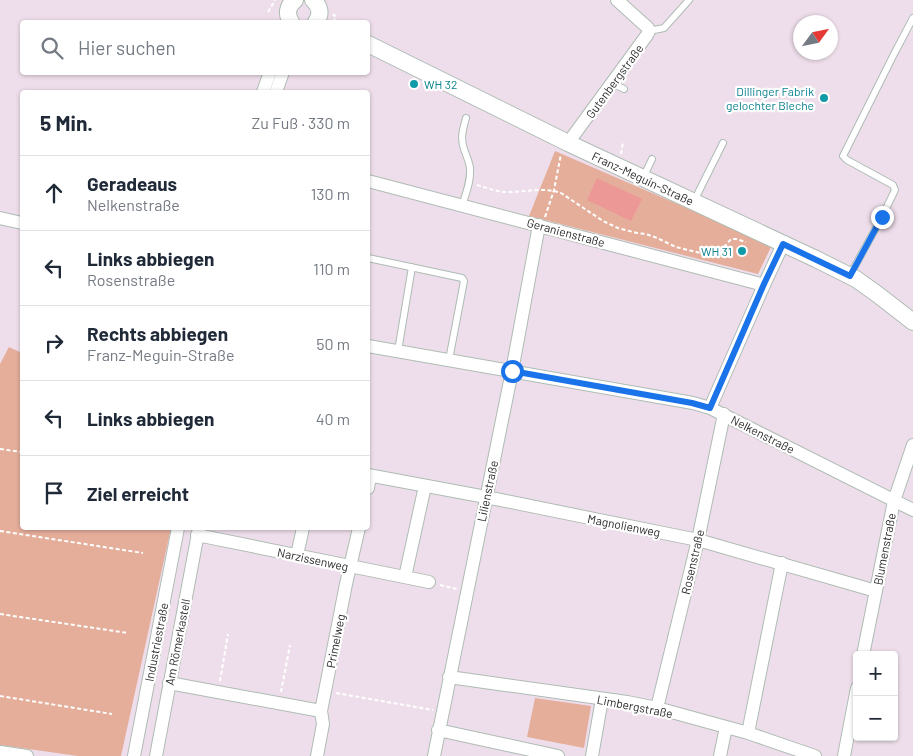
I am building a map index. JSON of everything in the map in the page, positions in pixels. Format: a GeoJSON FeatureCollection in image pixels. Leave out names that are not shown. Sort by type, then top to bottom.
{"type":"FeatureCollection","features":[{"type":"Feature","properties":{"kind":"street"},"geometry":{"type":"LineString","coordinates":[[313,0],[318,5],[320,20]]}},
{"type":"Feature","properties":{"kind":"street","name":"Gutenbergstraße"},"geometry":{"type":"LineString","coordinates":[[566,142],[612,83],[649,31],[617,0]]}},
{"type":"Feature","properties":{"kind":"street","name":"Franz-Meguin-Straße"},"geometry":{"type":"LineString","coordinates":[[370,45],[566,142],[850,276],[913,322]]}},
{"type":"Feature","properties":{"kind":"street"},"geometry":{"type":"LineString","coordinates":[[264,90],[269,75]]}},
{"type":"Feature","properties":{"kind":"street"},"geometry":{"type":"LineString","coordinates":[[277,90],[282,75]]}},
{"type":"Feature","properties":{"kind":"street","name":"Geranienstraße"},"geometry":{"type":"LineString","coordinates":[[370,182],[764,284]]}},
{"type":"Feature","properties":{"kind":"street"},"geometry":{"type":"LineString","coordinates":[[0,218],[20,223]]}},
{"type":"Feature","properties":{"kind":"street","name":"Lilienstraße"},"geometry":{"type":"LineString","coordinates":[[434,756],[540,226]]}},
{"type":"Feature","properties":{"kind":"street"},"geometry":{"type":"LineString","coordinates":[[710,408],[783,244]]}},
{"type":"Feature","properties":{"kind":"street","name":"Nelkenstraße"},"geometry":{"type":"LineString","coordinates":[[370,346],[692,403],[710,408],[913,510]]}},
{"type":"Feature","properties":{"kind":"street","name":"Rosenstraße"},"geometry":{"type":"LineString","coordinates":[[657,708],[698,540],[724,414]]}},
{"type":"Feature","properties":{"kind":"street","name":"Blumenstraße"},"geometry":{"type":"LineString","coordinates":[[864,651],[894,501],[913,445]]}},
{"type":"Feature","properties":{"kind":"street","name":"Magnolienweg"},"geometry":{"type":"LineString","coordinates":[[370,475],[698,540],[876,591]]}},
{"type":"Feature","properties":{"kind":"street"},"geometry":{"type":"LineString","coordinates":[[405,578],[425,486]]}},
{"type":"Feature","properties":{"kind":"street","name":"Industriestraße"},"geometry":{"type":"LineString","coordinates":[[134,756],[178,530]]}},
{"type":"Feature","properties":{"kind":"street"},"geometry":{"type":"LineString","coordinates":[[297,555],[303,530]]}},
{"type":"Feature","properties":{"kind":"street","name":"Primelweg"},"geometry":{"type":"LineString","coordinates":[[317,756],[323,724],[321,711],[359,530]]}},
{"type":"Feature","properties":{"kind":"street","name":"Narzissenweg"},"geometry":{"type":"LineString","coordinates":[[198,531],[297,555],[429,582]]}},
{"type":"Feature","properties":{"kind":"street","name":"Am Römerkastell"},"geometry":{"type":"LineString","coordinates":[[156,756],[198,531]]}},
{"type":"Feature","properties":{"kind":"street"},"geometry":{"type":"LineString","coordinates":[[748,733],[782,563]]}},
{"type":"Feature","properties":{"kind":"street","name":"Limbergstraße"},"geometry":{"type":"LineString","coordinates":[[450,677],[657,708],[748,733],[815,756]]}},
{"type":"Feature","properties":{"kind":"street"},"geometry":{"type":"LineString","coordinates":[[169,683],[321,711]]}},
{"type":"Feature","properties":{"kind":"street"},"geometry":{"type":"LineString","coordinates":[[844,756],[855,696]]}},
{"type":"Feature","properties":{"kind":"street"},"geometry":{"type":"LineString","coordinates":[[592,756],[602,699]]}},
{"type":"Feature","properties":{"kind":"street"},"geometry":{"type":"LineString","coordinates":[[720,756],[726,727]]}},
{"type":"Feature","properties":{"kind":"street"},"geometry":{"type":"LineString","coordinates":[[438,730],[558,756]]}},
{"type":"Feature","properties":{"kind":"street"},"geometry":{"type":"LineString","coordinates":[[0,752],[27,756]]}},
{"type":"Feature","properties":{"kind":"lane"},"geometry":{"type":"LineString","coordinates":[[649,31],[664,28],[689,0]]}},
{"type":"Feature","properties":{"kind":"lane"},"geometry":{"type":"LineString","coordinates":[[850,276],[895,190],[893,185],[843,156],[913,18]]}},
{"type":"Feature","properties":{"kind":"lane"},"geometry":{"type":"LineString","coordinates":[[612,83],[624,89]]}},
{"type":"Feature","properties":{"kind":"lane"},"geometry":{"type":"LineString","coordinates":[[462,206],[469,182],[470,167],[463,146],[462,136],[462,129],[466,118]]}},
{"type":"Feature","properties":{"kind":"lane"},"geometry":{"type":"LineString","coordinates":[[693,202],[723,143]]}},
{"type":"Feature","properties":{"kind":"lane"},"geometry":{"type":"LineString","coordinates":[[642,178],[652,159]]}},
{"type":"Feature","properties":{"kind":"lane"},"geometry":{"type":"LineString","coordinates":[[370,258],[462,278],[464,281],[449,360]]}},
{"type":"Feature","properties":{"kind":"lane"},"geometry":{"type":"LineString","coordinates":[[398,351],[412,267]]}},
{"type":"Feature","properties":{"kind":"path"},"geometry":{"type":"LineString","coordinates":[[540,226],[554,190],[566,142]]}},
{"type":"Feature","properties":{"kind":"path"},"geometry":{"type":"LineString","coordinates":[[469,182],[496,191],[554,190],[603,221],[618,228],[646,234],[676,247],[709,255],[716,256],[731,239],[753,244]]}},
{"type":"Feature","properties":{"kind":"path"},"geometry":{"type":"LineString","coordinates":[[0,449],[20,452]]}},
{"type":"Feature","properties":{"kind":"path"},"geometry":{"type":"LineString","coordinates":[[0,531],[142,553]]}},
{"type":"Feature","properties":{"kind":"path"},"geometry":{"type":"LineString","coordinates":[[429,582],[466,592]]}},
{"type":"Feature","properties":{"kind":"path"},"geometry":{"type":"LineString","coordinates":[[0,614],[128,633]]}},
{"type":"Feature","properties":{"kind":"path"},"geometry":{"type":"LineString","coordinates":[[218,692],[228,634]]}},
{"type":"Feature","properties":{"kind":"path"},"geometry":{"type":"LineString","coordinates":[[279,704],[290,645]]}},
{"type":"Feature","properties":{"kind":"path"},"geometry":{"type":"LineString","coordinates":[[325,691],[442,712]]}},
{"type":"Feature","properties":{"kind":"path"},"geometry":{"type":"LineString","coordinates":[[0,696],[112,714]]}},
{"type":"Feature","properties":{"kind":"shaded area"},"geometry":{"type":"Polygon","coordinates":[[[555,151],[772,245],[758,274],[529,216],[555,151]]]}},
{"type":"Feature","properties":{"kind":"shaded area"},"geometry":{"type":"Polygon","coordinates":[[[597,178],[642,199],[631,221],[587,200],[597,178]]]}},
{"type":"Feature","properties":{"kind":"shaded area"},"geometry":{"type":"Polygon","coordinates":[[[9,347],[20,352],[20,530],[171,530],[121,756],[78,756],[0,745],[0,364],[9,347]]]}},
{"type":"Feature","properties":{"kind":"shaded area"},"geometry":{"type":"Polygon","coordinates":[[[535,698],[591,706],[584,748],[527,737],[535,698]]]}},
{"type":"Feature","properties":{"kind":"place","name":"WH 32"},"geometry":{"type":"Point","coordinates":[414,84]}},
{"type":"Feature","properties":{"kind":"place","name":"Dillinger Fabrik gelochter Bleche"},"geometry":{"type":"Point","coordinates":[824,98]}},
{"type":"Feature","properties":{"kind":"place","name":"WH 31"},"geometry":{"type":"Point","coordinates":[742,251]}},
{"type":"Feature","properties":{"kind":"route"},"geometry":{"type":"LineString","coordinates":[[512,371],[692,403],[710,408],[783,244],[850,276],[882,217]]}}]}
